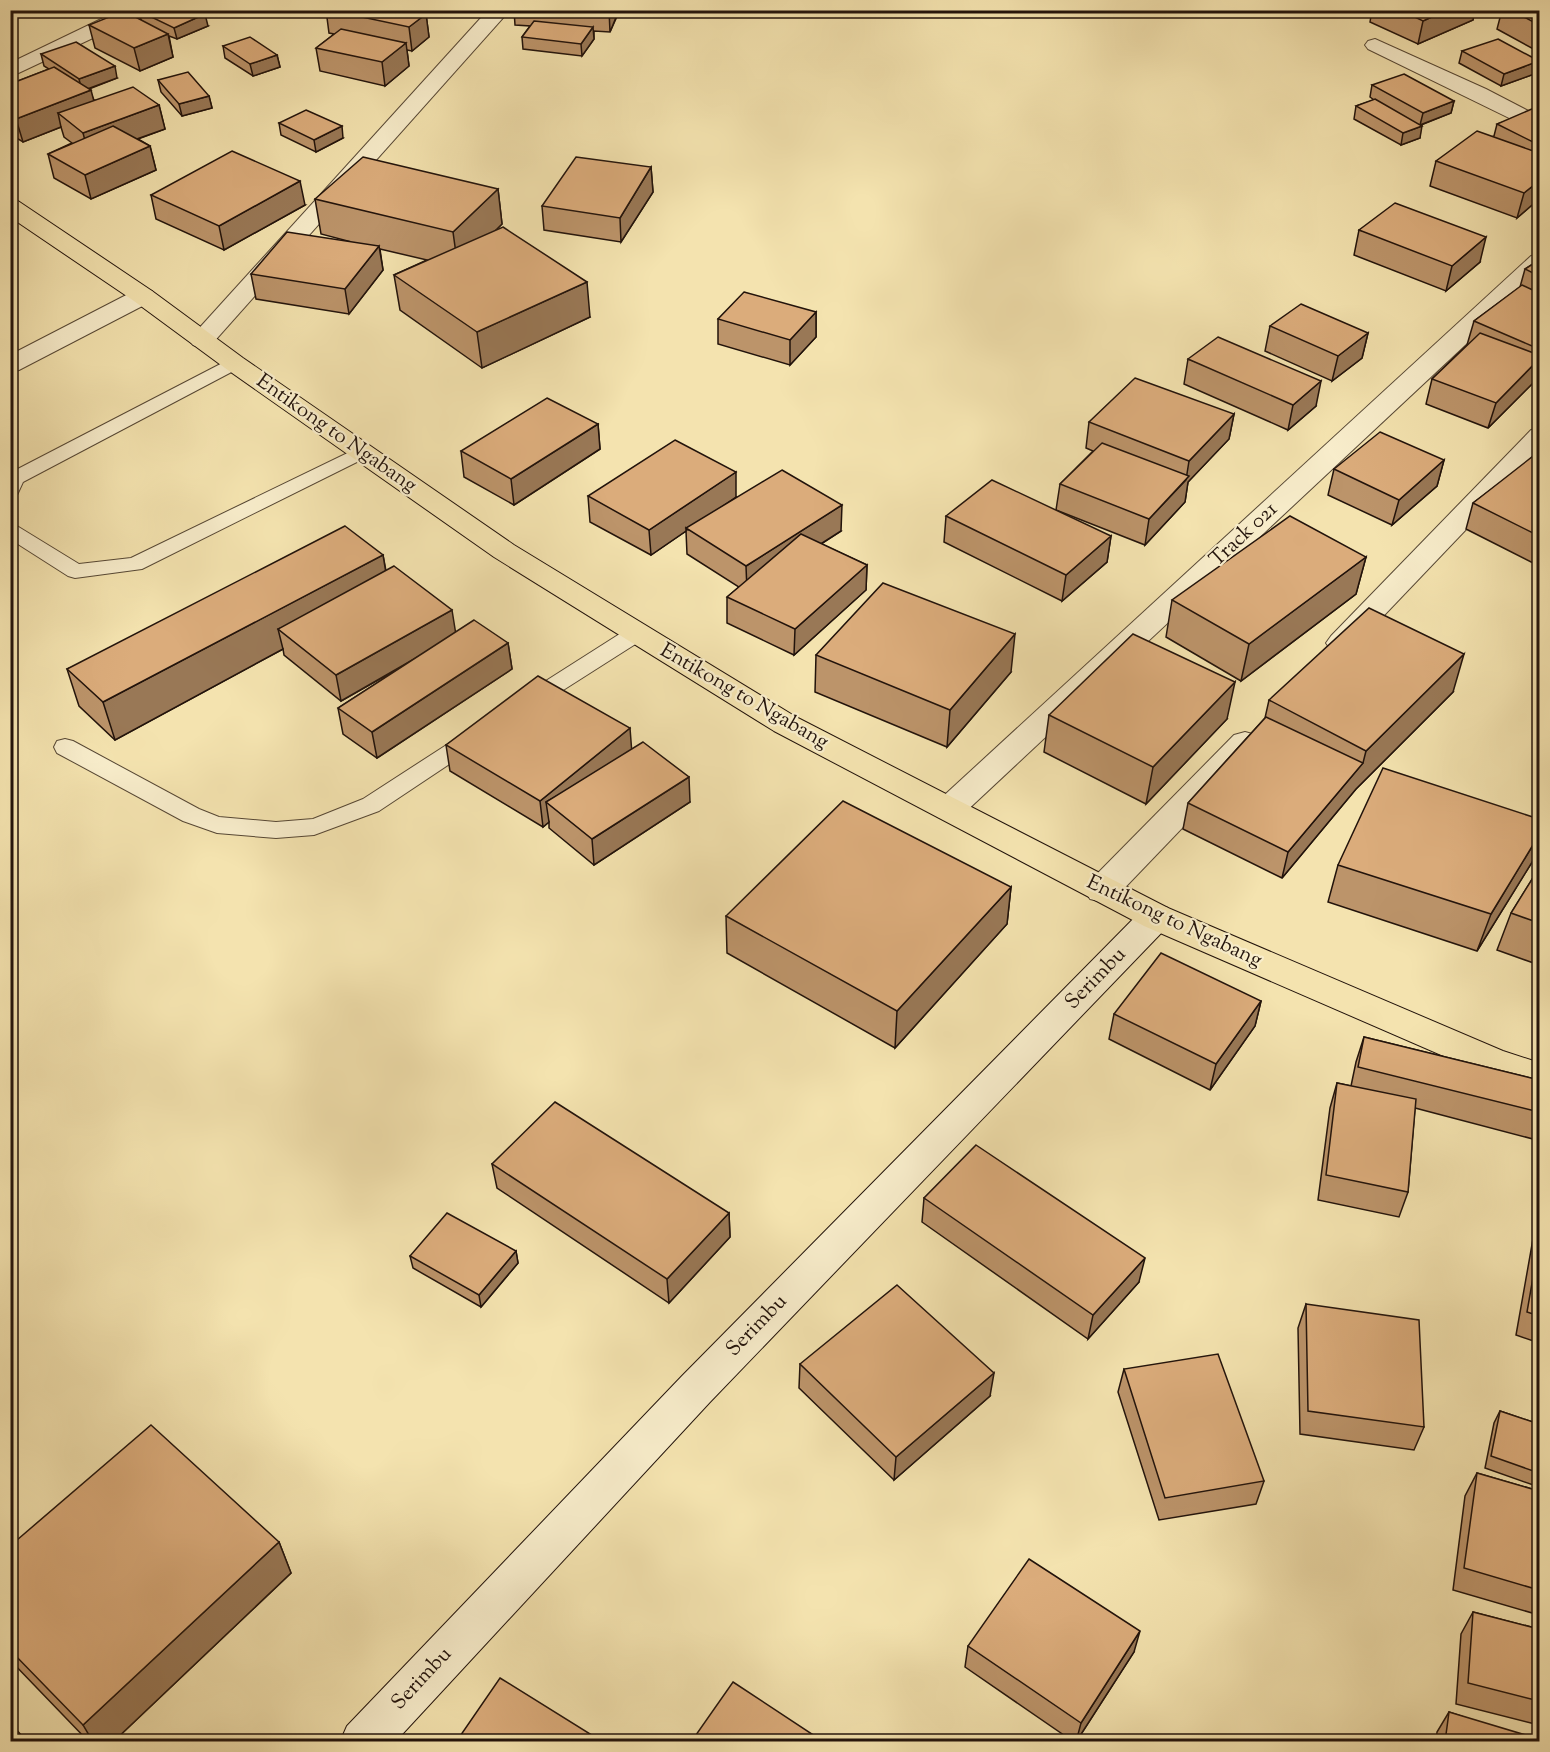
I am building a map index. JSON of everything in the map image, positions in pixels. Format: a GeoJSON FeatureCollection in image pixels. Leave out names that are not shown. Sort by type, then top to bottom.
{"type":"FeatureCollection","features":[{"type":"Feature","properties":{"kind":"highway","name":"Entikong to Ngabang"},"geometry":{"type":"LineString","coordinates":[[10,206],[143,296],[234,363],[504,551],[785,724],[1156,917],[1491,1061],[1539,1077]]}},
{"type":"Feature","properties":{"kind":"street"},"geometry":{"type":"LineString","coordinates":[[10,71],[137,10]]}},
{"type":"Feature","properties":{"kind":"street"},"geometry":{"type":"LineString","coordinates":[[202,340],[500,10]]}},
{"type":"Feature","properties":{"kind":"street"},"geometry":{"type":"LineString","coordinates":[[1375,45],[1539,126]]}},
{"type":"Feature","properties":{"kind":"street","name":"Track 021"},"geometry":{"type":"LineString","coordinates":[[949,809],[1539,261]]}},
{"type":"Feature","properties":{"kind":"street"},"geometry":{"type":"LineString","coordinates":[[10,365],[143,296]]}},
{"type":"Feature","properties":{"kind":"street"},"geometry":{"type":"LineString","coordinates":[[1325,659],[1539,436]]}},
{"type":"Feature","properties":{"kind":"street"},"geometry":{"type":"LineString","coordinates":[[1102,890],[1267,719]]}},
{"type":"Feature","properties":{"kind":"street","name":"Serimbu"},"geometry":{"type":"LineString","coordinates":[[363,1742],[696,1389],[1156,917]]}},
{"type":"Feature","properties":{"kind":"lane"},"geometry":{"type":"LineString","coordinates":[[10,491],[15,479],[234,363]]}},
{"type":"Feature","properties":{"kind":"lane"},"geometry":{"type":"LineString","coordinates":[[10,530],[75,571],[135,564],[362,452]]}},
{"type":"Feature","properties":{"kind":"lane"},"geometry":{"type":"LineString","coordinates":[[65,747],[85,760],[192,815],[217,825],[276,830],[330,824],[370,805],[637,633]]}},
{"type":"Feature","properties":{"kind":"building"},"geometry":{"type":"Polygon","coordinates":[[[140,10],[198,10],[205,14],[174,28],[140,10]]]}},
{"type":"Feature","properties":{"kind":"building"},"geometry":{"type":"Polygon","coordinates":[[[329,10],[412,10],[426,14],[409,27],[329,10]]]}},
{"type":"Feature","properties":{"kind":"building"},"geometry":{"type":"Polygon","coordinates":[[[1400,10],[1447,10],[1423,21],[1400,10]]]}},
{"type":"Feature","properties":{"kind":"building"},"geometry":{"type":"Polygon","coordinates":[[[1511,10],[1539,10],[1539,25],[1511,10]]]}},
{"type":"Feature","properties":{"kind":"building"},"geometry":{"type":"Polygon","coordinates":[[[124,11],[168,34],[134,48],[89,25],[124,11]]]}},
{"type":"Feature","properties":{"kind":"building"},"geometry":{"type":"Polygon","coordinates":[[[534,21],[593,27],[581,44],[522,37],[534,21]]]}},
{"type":"Feature","properties":{"kind":"building"},"geometry":{"type":"Polygon","coordinates":[[[341,29],[406,43],[382,62],[316,48],[341,29]]]}},
{"type":"Feature","properties":{"kind":"building"},"geometry":{"type":"Polygon","coordinates":[[[250,37],[277,55],[250,64],[223,46],[250,37]]]}},
{"type":"Feature","properties":{"kind":"building"},"geometry":{"type":"Polygon","coordinates":[[[1498,39],[1539,61],[1504,74],[1462,51],[1498,39]]]}},
{"type":"Feature","properties":{"kind":"building"},"geometry":{"type":"Polygon","coordinates":[[[76,42],[115,66],[79,79],[41,54],[76,42]]]}},
{"type":"Feature","properties":{"kind":"building"},"geometry":{"type":"Polygon","coordinates":[[[54,67],[91,90],[16,119],[10,115],[10,84],[54,67]]]}},
{"type":"Feature","properties":{"kind":"building"},"geometry":{"type":"Polygon","coordinates":[[[188,72],[209,96],[179,104],[158,80],[188,72]]]}},
{"type":"Feature","properties":{"kind":"building"},"geometry":{"type":"Polygon","coordinates":[[[1404,74],[1454,101],[1423,113],[1372,85],[1404,74]]]}},
{"type":"Feature","properties":{"kind":"building"},"geometry":{"type":"Polygon","coordinates":[[[133,87],[159,105],[83,133],[58,113],[133,87]]]}},
{"type":"Feature","properties":{"kind":"building"},"geometry":{"type":"Polygon","coordinates":[[[1375,99],[1422,126],[1403,133],[1356,106],[1375,99]]]}},
{"type":"Feature","properties":{"kind":"building"},"geometry":{"type":"Polygon","coordinates":[[[1534,108],[1539,110],[1539,145],[1497,124],[1534,108]]]}},
{"type":"Feature","properties":{"kind":"building"},"geometry":{"type":"Polygon","coordinates":[[[306,110],[342,126],[314,140],[279,123],[306,110]]]}},
{"type":"Feature","properties":{"kind":"building"},"geometry":{"type":"Polygon","coordinates":[[[113,126],[150,146],[85,175],[48,154],[113,126]]]}},
{"type":"Feature","properties":{"kind":"building"},"geometry":{"type":"Polygon","coordinates":[[[1477,131],[1539,153],[1539,181],[1524,193],[1436,161],[1477,131]]]}},
{"type":"Feature","properties":{"kind":"building"},"geometry":{"type":"Polygon","coordinates":[[[232,151],[300,181],[219,226],[151,195],[232,151]]]}},
{"type":"Feature","properties":{"kind":"building"},"geometry":{"type":"Polygon","coordinates":[[[363,157],[498,189],[453,232],[315,199],[363,157]]]}},
{"type":"Feature","properties":{"kind":"building"},"geometry":{"type":"Polygon","coordinates":[[[576,157],[651,167],[620,218],[542,206],[576,157]]]}},
{"type":"Feature","properties":{"kind":"building"},"geometry":{"type":"Polygon","coordinates":[[[1395,203],[1486,237],[1452,266],[1359,230],[1395,203]]]}},
{"type":"Feature","properties":{"kind":"building"},"geometry":{"type":"Polygon","coordinates":[[[503,227],[587,282],[477,332],[394,275],[503,227]]]}},
{"type":"Feature","properties":{"kind":"building"},"geometry":{"type":"Polygon","coordinates":[[[287,232],[379,246],[345,289],[251,274],[287,232]]]}},
{"type":"Feature","properties":{"kind":"building"},"geometry":{"type":"Polygon","coordinates":[[[1539,260],[1539,276],[1525,269],[1539,260]]]}},
{"type":"Feature","properties":{"kind":"building"},"geometry":{"type":"Polygon","coordinates":[[[1522,285],[1539,293],[1539,349],[1474,321],[1522,285]]]}},
{"type":"Feature","properties":{"kind":"building"},"geometry":{"type":"Polygon","coordinates":[[[744,292],[816,312],[790,340],[718,319],[744,292]]]}},
{"type":"Feature","properties":{"kind":"building"},"geometry":{"type":"Polygon","coordinates":[[[1301,304],[1368,333],[1338,356],[1270,326],[1301,304]]]}},
{"type":"Feature","properties":{"kind":"building"},"geometry":{"type":"Polygon","coordinates":[[[1480,333],[1539,355],[1539,359],[1496,403],[1432,379],[1480,333]]]}},
{"type":"Feature","properties":{"kind":"building"},"geometry":{"type":"Polygon","coordinates":[[[1218,337],[1321,381],[1293,405],[1188,359],[1218,337]]]}},
{"type":"Feature","properties":{"kind":"building"},"geometry":{"type":"Polygon","coordinates":[[[1135,378],[1234,414],[1189,461],[1089,422],[1135,378]]]}},
{"type":"Feature","properties":{"kind":"building"},"geometry":{"type":"Polygon","coordinates":[[[547,398],[598,424],[511,479],[461,451],[547,398]]]}},
{"type":"Feature","properties":{"kind":"building"},"geometry":{"type":"Polygon","coordinates":[[[1380,432],[1444,460],[1399,500],[1334,469],[1380,432]]]}},
{"type":"Feature","properties":{"kind":"building"},"geometry":{"type":"Polygon","coordinates":[[[675,440],[736,472],[649,530],[588,496],[675,440]]]}},
{"type":"Feature","properties":{"kind":"building"},"geometry":{"type":"Polygon","coordinates":[[[1102,443],[1189,476],[1149,519],[1060,484],[1102,443]]]}},
{"type":"Feature","properties":{"kind":"building"},"geometry":{"type":"Polygon","coordinates":[[[1537,453],[1539,454],[1539,536],[1473,503],[1537,453]]]}},
{"type":"Feature","properties":{"kind":"building"},"geometry":{"type":"Polygon","coordinates":[[[782,470],[842,505],[746,566],[686,528],[782,470]]]}},
{"type":"Feature","properties":{"kind":"building"},"geometry":{"type":"Polygon","coordinates":[[[992,480],[1111,536],[1066,575],[946,516],[992,480]]]}},
{"type":"Feature","properties":{"kind":"building"},"geometry":{"type":"Polygon","coordinates":[[[1290,516],[1366,557],[1249,644],[1172,600],[1290,516]]]}},
{"type":"Feature","properties":{"kind":"building"},"geometry":{"type":"Polygon","coordinates":[[[345,526],[383,555],[103,702],[67,669],[345,526]]]}},
{"type":"Feature","properties":{"kind":"building"},"geometry":{"type":"Polygon","coordinates":[[[801,534],[867,565],[795,629],[727,597],[801,534]]]}},
{"type":"Feature","properties":{"kind":"building"},"geometry":{"type":"Polygon","coordinates":[[[394,566],[452,610],[336,675],[278,629],[394,566]]]}},
{"type":"Feature","properties":{"kind":"building"},"geometry":{"type":"Polygon","coordinates":[[[883,583],[1015,634],[950,710],[816,655],[883,583]]]}},
{"type":"Feature","properties":{"kind":"building"},"geometry":{"type":"Polygon","coordinates":[[[1369,608],[1464,654],[1366,751],[1269,700],[1369,608]]]}},
{"type":"Feature","properties":{"kind":"building"},"geometry":{"type":"Polygon","coordinates":[[[474,620],[508,643],[372,732],[338,708],[474,620]]]}},
{"type":"Feature","properties":{"kind":"building"},"geometry":{"type":"Polygon","coordinates":[[[1133,634],[1235,682],[1153,767],[1049,715],[1133,634]]]}},
{"type":"Feature","properties":{"kind":"building"},"geometry":{"type":"Polygon","coordinates":[[[538,676],[630,728],[540,801],[446,745],[538,676]]]}},
{"type":"Feature","properties":{"kind":"building"},"geometry":{"type":"Polygon","coordinates":[[[1266,717],[1363,763],[1288,852],[1188,803],[1266,717]]]}},
{"type":"Feature","properties":{"kind":"building"},"geometry":{"type":"Polygon","coordinates":[[[643,742],[689,777],[592,839],[546,802],[643,742]]]}},
{"type":"Feature","properties":{"kind":"building"},"geometry":{"type":"Polygon","coordinates":[[[1383,768],[1539,819],[1539,835],[1491,914],[1338,865],[1383,768]]]}},
{"type":"Feature","properties":{"kind":"building"},"geometry":{"type":"Polygon","coordinates":[[[843,801],[1011,887],[897,1011],[726,916],[843,801]]]}},
{"type":"Feature","properties":{"kind":"building"},"geometry":{"type":"Polygon","coordinates":[[[1539,868],[1539,923],[1511,913],[1539,868]]]}},
{"type":"Feature","properties":{"kind":"building"},"geometry":{"type":"Polygon","coordinates":[[[1161,953],[1261,1001],[1216,1064],[1114,1014],[1161,953]]]}},
{"type":"Feature","properties":{"kind":"building"},"geometry":{"type":"Polygon","coordinates":[[[1364,1037],[1539,1080],[1539,1112],[1358,1067],[1364,1037]]]}},
{"type":"Feature","properties":{"kind":"building"},"geometry":{"type":"Polygon","coordinates":[[[1337,1083],[1416,1099],[1408,1192],[1326,1175],[1337,1083]]]}},
{"type":"Feature","properties":{"kind":"building"},"geometry":{"type":"Polygon","coordinates":[[[555,1102],[729,1213],[667,1279],[492,1164],[555,1102]]]}},
{"type":"Feature","properties":{"kind":"building"},"geometry":{"type":"Polygon","coordinates":[[[976,1145],[1145,1258],[1093,1315],[924,1198],[976,1145]]]}},
{"type":"Feature","properties":{"kind":"building"},"geometry":{"type":"Polygon","coordinates":[[[447,1213],[516,1251],[479,1295],[410,1256],[447,1213]]]}},
{"type":"Feature","properties":{"kind":"building"},"geometry":{"type":"Polygon","coordinates":[[[1539,1243],[1539,1316],[1527,1312],[1539,1243]]]}},
{"type":"Feature","properties":{"kind":"building"},"geometry":{"type":"Polygon","coordinates":[[[897,1285],[994,1373],[896,1457],[800,1364],[897,1285]]]}},
{"type":"Feature","properties":{"kind":"building"},"geometry":{"type":"Polygon","coordinates":[[[1306,1304],[1419,1320],[1424,1427],[1308,1411],[1306,1304]]]}},
{"type":"Feature","properties":{"kind":"building"},"geometry":{"type":"Polygon","coordinates":[[[1218,1354],[1264,1481],[1165,1498],[1124,1369],[1218,1354]]]}},
{"type":"Feature","properties":{"kind":"building"},"geometry":{"type":"Polygon","coordinates":[[[1500,1411],[1539,1424],[1539,1473],[1491,1456],[1500,1411]]]}},
{"type":"Feature","properties":{"kind":"building"},"geometry":{"type":"Polygon","coordinates":[[[151,1425],[279,1542],[83,1725],[10,1650],[10,1546],[151,1425]]]}},
{"type":"Feature","properties":{"kind":"building"},"geometry":{"type":"Polygon","coordinates":[[[1477,1473],[1539,1491],[1539,1590],[1464,1568],[1477,1473]]]}},
{"type":"Feature","properties":{"kind":"building"},"geometry":{"type":"Polygon","coordinates":[[[1029,1559],[1140,1631],[1081,1723],[968,1646],[1029,1559]]]}},
{"type":"Feature","properties":{"kind":"building"},"geometry":{"type":"Polygon","coordinates":[[[1473,1612],[1539,1629],[1539,1701],[1468,1683],[1473,1612]]]}},
{"type":"Feature","properties":{"kind":"building"},"geometry":{"type":"Polygon","coordinates":[[[500,1678],[603,1742],[456,1742],[500,1678]]]}},
{"type":"Feature","properties":{"kind":"building"},"geometry":{"type":"Polygon","coordinates":[[[733,1682],[824,1742],[691,1742],[733,1682]]]}},
{"type":"Feature","properties":{"kind":"building"},"geometry":{"type":"Polygon","coordinates":[[[1449,1712],[1539,1739],[1539,1742],[1445,1742],[1449,1712]]]}},
{"type":"Feature","properties":{"kind":"building"},"geometry":{"type":"Polygon","coordinates":[[[10,1722],[27,1742],[10,1742],[10,1722]]]}}]}
